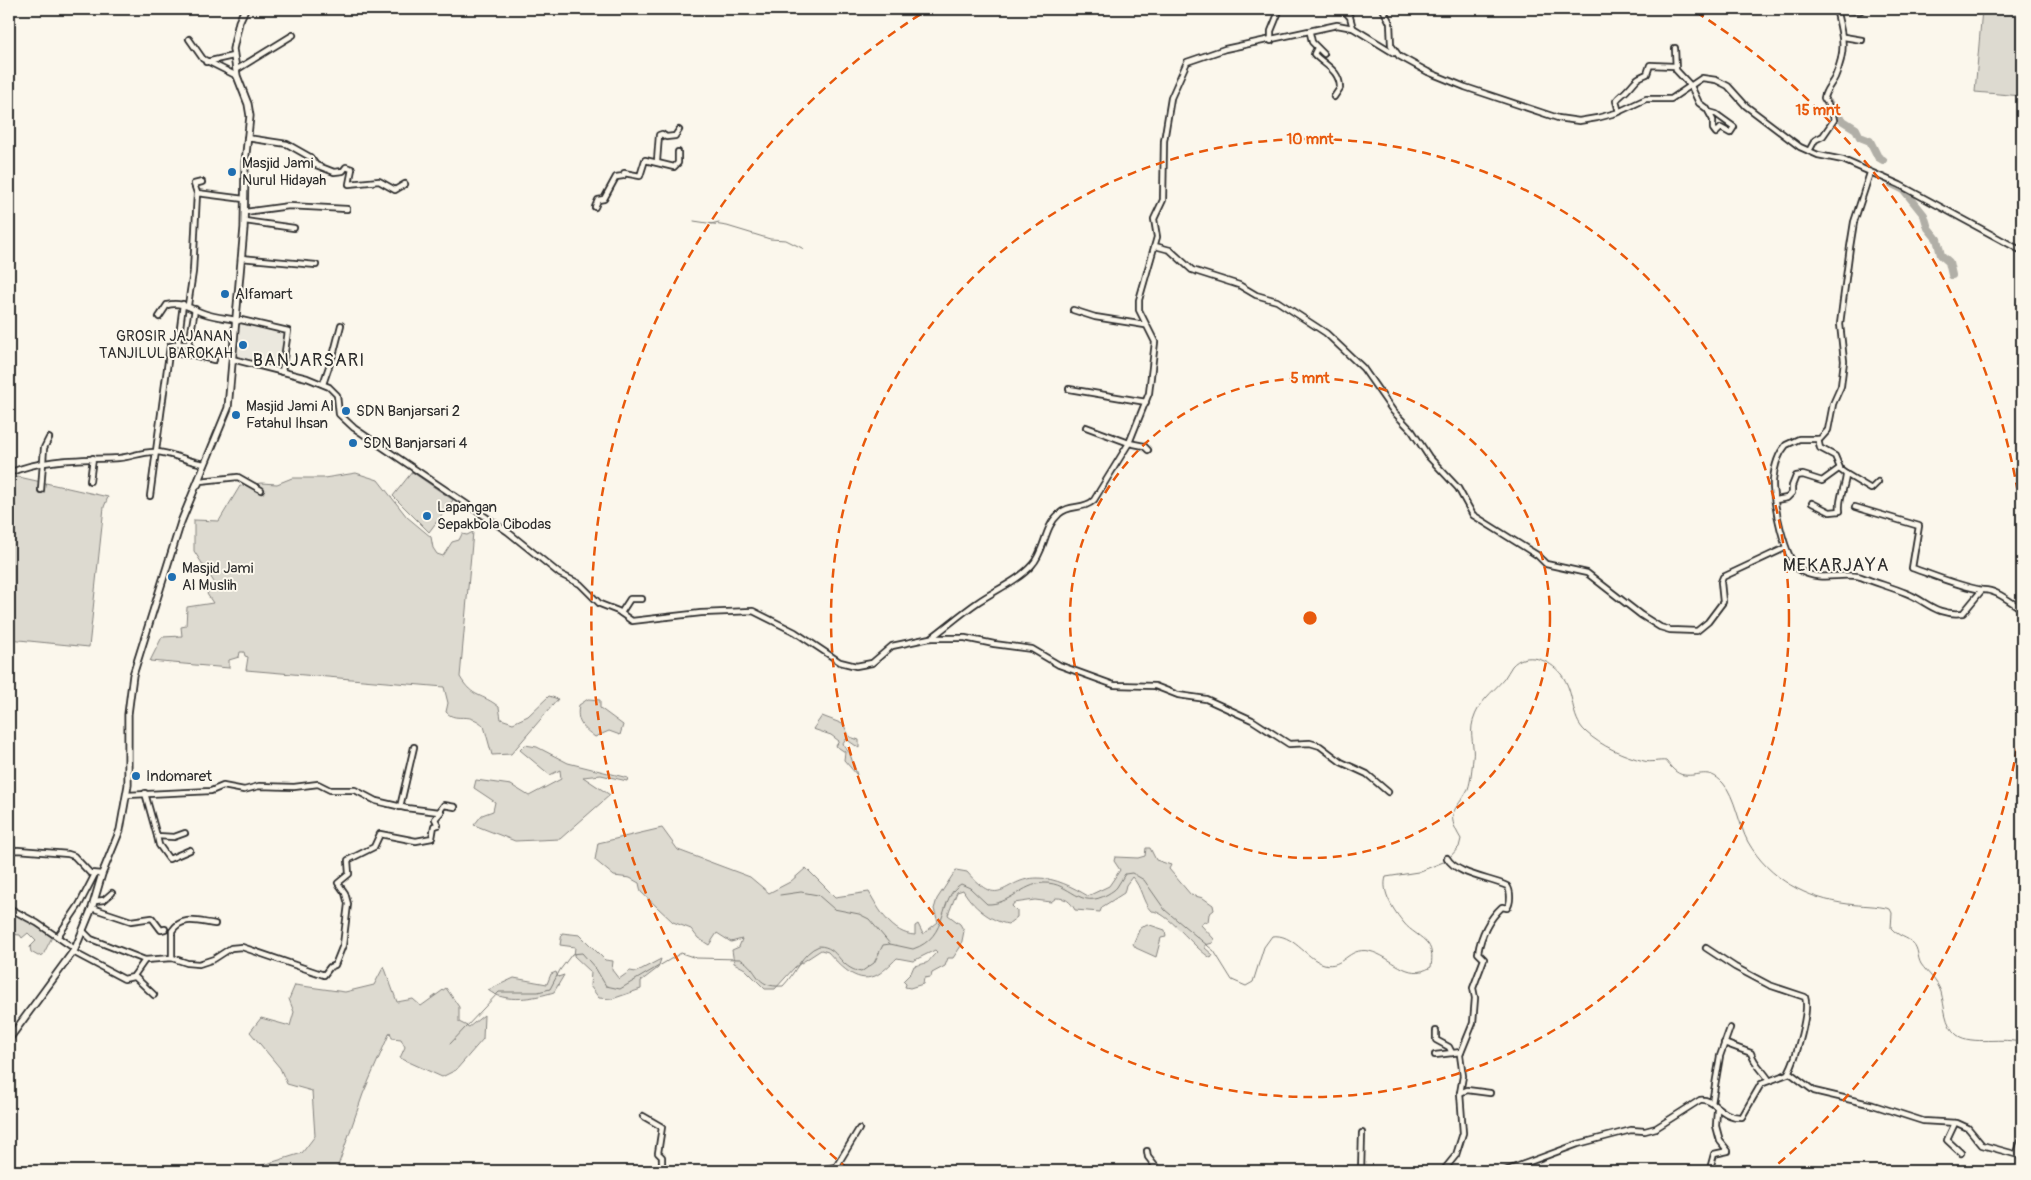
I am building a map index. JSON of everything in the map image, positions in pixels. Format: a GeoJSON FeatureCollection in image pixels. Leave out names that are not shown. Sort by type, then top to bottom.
{"type":"FeatureCollection","features":[{"type":"Feature","properties":{"kind":"main road"},"geometry":{"type":"LineString","coordinates":[[9,1039],[74,950],[95,901],[102,874],[120,830],[127,795],[128,714],[132,674],[179,527],[228,408],[245,212],[244,199],[249,110],[236,73],[233,56],[235,37],[245,9]]}},
{"type":"Feature","properties":{"kind":"street"},"geometry":{"type":"LineString","coordinates":[[1271,41],[1271,31],[1280,9]]}},
{"type":"Feature","properties":{"kind":"street"},"geometry":{"type":"LineString","coordinates":[[1344,9],[1350,17],[1353,28]]}},
{"type":"Feature","properties":{"kind":"street"},"geometry":{"type":"LineString","coordinates":[[1383,9],[1390,23],[1390,42],[1394,53]]}},
{"type":"Feature","properties":{"kind":"street"},"geometry":{"type":"LineString","coordinates":[[1809,151],[1815,140],[1823,136],[1834,120],[1832,111],[1824,101],[1824,95],[1836,74],[1843,53],[1844,37],[1837,9],[1860,11],[1863,9]]}},
{"type":"Feature","properties":{"kind":"street"},"geometry":{"type":"LineString","coordinates":[[1873,9],[1879,9]]}},
{"type":"Feature","properties":{"kind":"street"},"geometry":{"type":"LineString","coordinates":[[930,638],[977,602],[1028,570],[1038,557],[1045,536],[1058,515],[1069,508],[1084,506],[1090,503],[1129,443],[1150,388],[1155,342],[1139,310],[1139,300],[1155,246],[1157,234],[1154,219],[1163,200],[1164,141],[1171,98],[1186,64],[1196,58],[1225,49],[1271,41],[1334,26],[1353,28],[1437,76],[1502,101],[1558,118],[1579,121],[1619,112],[1646,99],[1672,99],[1704,78],[1719,81],[1786,138],[1809,151],[1843,160],[1900,185],[2022,251]]}},
{"type":"Feature","properties":{"kind":"street"},"geometry":{"type":"LineString","coordinates":[[1310,32],[1312,42],[1324,54]]}},
{"type":"Feature","properties":{"kind":"street"},"geometry":{"type":"LineString","coordinates":[[189,39],[206,62],[236,73],[294,35]]}},
{"type":"Feature","properties":{"kind":"street"},"geometry":{"type":"LineString","coordinates":[[1844,37],[1862,40]]}},
{"type":"Feature","properties":{"kind":"street"},"geometry":{"type":"LineString","coordinates":[[1317,48],[1314,54],[1331,68],[1338,79],[1340,88],[1334,96]]}},
{"type":"Feature","properties":{"kind":"street"},"geometry":{"type":"LineString","coordinates":[[1676,48],[1674,66],[1691,86],[1699,103],[1709,112],[1716,114],[1734,126],[1730,133],[1721,128],[1716,133],[1709,112]]}},
{"type":"Feature","properties":{"kind":"street"},"geometry":{"type":"LineString","coordinates":[[206,62],[233,56]]}},
{"type":"Feature","properties":{"kind":"street"},"geometry":{"type":"LineString","coordinates":[[1619,112],[1616,101],[1635,79],[1647,74],[1650,65],[1674,66]]}},
{"type":"Feature","properties":{"kind":"street"},"geometry":{"type":"LineString","coordinates":[[657,161],[659,135],[675,136],[679,130]]}},
{"type":"Feature","properties":{"kind":"street"},"geometry":{"type":"LineString","coordinates":[[247,138],[287,144],[310,157],[316,165],[334,172],[337,170],[343,171],[346,167],[352,169],[350,184],[379,181],[395,190],[405,184]]}},
{"type":"Feature","properties":{"kind":"street"},"geometry":{"type":"LineString","coordinates":[[595,207],[598,200],[604,199],[616,177],[622,176],[624,173],[640,176],[644,160],[657,161],[667,166],[674,166],[678,163],[678,152]]}},
{"type":"Feature","properties":{"kind":"street"},"geometry":{"type":"LineString","coordinates":[[1870,173],[1854,222],[1840,320],[1844,361],[1841,386],[1833,404],[1828,430],[1823,438],[1794,441],[1783,447],[1774,472],[1773,490],[1785,548],[1795,566],[1802,572],[1827,578],[1854,575],[1908,594],[1926,605],[1946,612],[1963,612],[1982,590]]}},
{"type":"Feature","properties":{"kind":"street"},"geometry":{"type":"LineString","coordinates":[[178,344],[193,274],[197,193],[194,184],[202,182]]}},
{"type":"Feature","properties":{"kind":"street"},"geometry":{"type":"LineString","coordinates":[[197,193],[244,199]]}},
{"type":"Feature","properties":{"kind":"street"},"geometry":{"type":"LineString","coordinates":[[245,212],[284,206],[347,209]]}},
{"type":"Feature","properties":{"kind":"street"},"geometry":{"type":"LineString","coordinates":[[244,222],[294,228]]}},
{"type":"Feature","properties":{"kind":"street"},"geometry":{"type":"LineString","coordinates":[[1155,246],[1170,250],[1192,270],[1239,285],[1256,294],[1277,301],[1326,333],[1363,368],[1393,411],[1412,431],[1429,457],[1458,488],[1473,515],[1537,555],[1548,565],[1583,571],[1660,627],[1692,633],[1708,622],[1723,602],[1720,582],[1723,577],[1785,548]]}},
{"type":"Feature","properties":{"kind":"street"},"geometry":{"type":"LineString","coordinates":[[241,258],[316,265]]}},
{"type":"Feature","properties":{"kind":"street"},"geometry":{"type":"LineString","coordinates":[[159,317],[168,304],[186,305],[206,314],[288,330],[282,372]]}},
{"type":"Feature","properties":{"kind":"street"},"geometry":{"type":"LineString","coordinates":[[195,309],[189,344],[194,355],[214,360]]}},
{"type":"Feature","properties":{"kind":"street"},"geometry":{"type":"LineString","coordinates":[[1073,310],[1095,317],[1145,325]]}},
{"type":"Feature","properties":{"kind":"street"},"geometry":{"type":"LineString","coordinates":[[323,384],[334,352],[340,325]]}},
{"type":"Feature","properties":{"kind":"street"},"geometry":{"type":"LineString","coordinates":[[150,496],[171,345],[189,344]]}},
{"type":"Feature","properties":{"kind":"street"},"geometry":{"type":"LineString","coordinates":[[170,353],[189,354],[192,352]]}},
{"type":"Feature","properties":{"kind":"street"},"geometry":{"type":"LineString","coordinates":[[232,359],[323,384],[334,391],[339,414],[354,428],[508,532],[565,577],[576,581],[600,604],[621,613],[628,620],[636,622],[701,613],[753,611],[795,632],[840,662],[856,666],[872,662],[892,646],[930,638],[965,638],[994,644],[1032,648],[1059,665],[1114,685],[1155,686],[1178,695],[1206,699],[1252,720],[1289,744],[1310,743],[1320,746],[1341,762],[1367,774],[1388,792]]}},
{"type":"Feature","properties":{"kind":"street"},"geometry":{"type":"LineString","coordinates":[[1069,389],[1146,402]]}},
{"type":"Feature","properties":{"kind":"street"},"geometry":{"type":"LineString","coordinates":[[1086,427],[1129,443],[1144,446],[1148,450]]}},
{"type":"Feature","properties":{"kind":"street"},"geometry":{"type":"LineString","coordinates":[[41,490],[44,448],[49,438]]}},
{"type":"Feature","properties":{"kind":"street"},"geometry":{"type":"LineString","coordinates":[[1776,500],[1792,493],[1792,486],[1796,476],[1803,475],[1822,481],[1839,469],[1840,463],[1835,456],[1820,448],[1818,439]]}},
{"type":"Feature","properties":{"kind":"street"},"geometry":{"type":"LineString","coordinates":[[9,472],[44,462],[118,458],[140,452],[156,452],[205,464]]}},
{"type":"Feature","properties":{"kind":"street"},"geometry":{"type":"LineString","coordinates":[[91,479],[94,458]]}},
{"type":"Feature","properties":{"kind":"street"},"geometry":{"type":"LineString","coordinates":[[1839,469],[1872,490],[1878,482]]}},
{"type":"Feature","properties":{"kind":"street"},"geometry":{"type":"LineString","coordinates":[[1812,504],[1830,512],[1839,512],[1846,474]]}},
{"type":"Feature","properties":{"kind":"street"},"geometry":{"type":"LineString","coordinates":[[194,488],[197,488],[200,481],[235,477],[243,479],[261,490]]}},
{"type":"Feature","properties":{"kind":"street"},"geometry":{"type":"LineString","coordinates":[[1855,508],[1919,526],[1912,568],[1931,573],[1953,584],[1992,591],[2022,609]]}},
{"type":"Feature","properties":{"kind":"street"},"geometry":{"type":"LineString","coordinates":[[621,613],[630,599],[642,599]]}},
{"type":"Feature","properties":{"kind":"street"},"geometry":{"type":"LineString","coordinates":[[400,807],[414,747]]}},
{"type":"Feature","properties":{"kind":"street"},"geometry":{"type":"LineString","coordinates":[[127,795],[212,791],[223,786],[244,790],[259,786],[294,787],[315,784],[330,790],[355,790],[376,801],[400,807],[441,812]]}},
{"type":"Feature","properties":{"kind":"street"},"geometry":{"type":"LineString","coordinates":[[145,793],[159,845],[169,859],[190,850]]}},
{"type":"Feature","properties":{"kind":"street"},"geometry":{"type":"LineString","coordinates":[[83,931],[91,939],[145,960],[172,958],[187,963],[199,964],[214,959],[231,948],[242,947],[324,975],[330,967],[335,965],[343,945],[348,904],[345,893],[338,883],[349,874],[348,861],[374,847],[380,834],[412,840],[432,838],[434,826],[438,825],[436,818],[444,805],[455,806]]}},
{"type":"Feature","properties":{"kind":"street"},"geometry":{"type":"LineString","coordinates":[[157,836],[174,837],[185,833]]}},
{"type":"Feature","properties":{"kind":"street"},"geometry":{"type":"LineString","coordinates":[[9,851],[68,854],[74,856],[88,872],[102,874]]}},
{"type":"Feature","properties":{"kind":"street"},"geometry":{"type":"LineString","coordinates":[[1443,1171],[1456,1155],[1463,1133],[1461,1052],[1474,1021],[1475,998],[1473,988],[1484,959],[1478,953],[1482,934],[1501,908],[1508,907],[1510,893],[1505,885],[1472,875],[1450,864],[1447,858]]}},
{"type":"Feature","properties":{"kind":"street"},"geometry":{"type":"LineString","coordinates":[[58,936],[79,904],[94,874]]}},
{"type":"Feature","properties":{"kind":"street"},"geometry":{"type":"LineString","coordinates":[[95,901],[104,900],[112,893]]}},
{"type":"Feature","properties":{"kind":"street"},"geometry":{"type":"LineString","coordinates":[[9,908],[58,936],[74,950],[120,978],[134,976],[145,960]]}},
{"type":"Feature","properties":{"kind":"street"},"geometry":{"type":"LineString","coordinates":[[92,908],[131,921],[152,918],[161,930],[165,929]]}},
{"type":"Feature","properties":{"kind":"street"},"geometry":{"type":"LineString","coordinates":[[172,958],[172,931],[179,924],[187,920],[215,924]]}},
{"type":"Feature","properties":{"kind":"street"},"geometry":{"type":"LineString","coordinates":[[1706,948],[1735,967],[1769,985],[1806,997],[1807,1005],[1800,1044],[1788,1073]]}},
{"type":"Feature","properties":{"kind":"street"},"geometry":{"type":"LineString","coordinates":[[134,976],[154,995]]}},
{"type":"Feature","properties":{"kind":"street"},"geometry":{"type":"LineString","coordinates":[[1712,1103],[1724,1044],[1730,1028]]}},
{"type":"Feature","properties":{"kind":"street"},"geometry":{"type":"LineString","coordinates":[[1436,1031],[1436,1040],[1449,1047],[1452,1053]]}},
{"type":"Feature","properties":{"kind":"street"},"geometry":{"type":"LineString","coordinates":[[1724,1044],[1751,1053],[1753,1061],[1764,1071],[1769,1080]]}},
{"type":"Feature","properties":{"kind":"street"},"geometry":{"type":"LineString","coordinates":[[1435,1055],[1461,1052]]}},
{"type":"Feature","properties":{"kind":"street"},"geometry":{"type":"LineString","coordinates":[[1505,1171],[1578,1144],[1631,1130],[1645,1131],[1656,1128],[1700,1100],[1707,1100],[1717,1110],[1728,1115],[1743,1116],[1759,1085],[1788,1073],[1794,1074],[1811,1090],[1826,1095],[1872,1105],[1922,1121],[1955,1122],[1968,1128],[1982,1145],[2017,1153],[2022,1156]]}},
{"type":"Feature","properties":{"kind":"street"},"geometry":{"type":"LineString","coordinates":[[1461,1092],[1490,1092]]}},
{"type":"Feature","properties":{"kind":"street"},"geometry":{"type":"LineString","coordinates":[[1711,1165],[1714,1154],[1728,1151],[1720,1141],[1716,1126],[1717,1110]]}},
{"type":"Feature","properties":{"kind":"street"},"geometry":{"type":"LineString","coordinates":[[643,1116],[662,1127],[658,1153],[662,1156],[662,1171]]}},
{"type":"Feature","properties":{"kind":"street"},"geometry":{"type":"LineString","coordinates":[[1955,1122],[1947,1140],[1961,1153]]}},
{"type":"Feature","properties":{"kind":"street"},"geometry":{"type":"LineString","coordinates":[[836,1167],[859,1129]]}},
{"type":"Feature","properties":{"kind":"street"},"geometry":{"type":"LineString","coordinates":[[1361,1171],[1362,1133]]}},
{"type":"Feature","properties":{"kind":"street"},"geometry":{"type":"LineString","coordinates":[[2017,1153],[2022,1138]]}},
{"type":"Feature","properties":{"kind":"street"},"geometry":{"type":"LineString","coordinates":[[1147,1152],[1148,1157],[1159,1171]]}},
{"type":"Feature","properties":{"kind":"street"},"geometry":{"type":"LineString","coordinates":[[812,1171],[836,1167],[855,1171]]}},
{"type":"Feature","properties":{"kind":"shaded area"},"geometry":{"type":"Polygon","coordinates":[[[1982,9],[2022,9],[2022,96],[1975,92],[1982,9]]]}},
{"type":"Feature","properties":{"kind":"shaded area"},"geometry":{"type":"Polygon","coordinates":[[[241,320],[285,331],[286,340],[281,371],[235,358],[237,322],[241,320]]]}},
{"type":"Feature","properties":{"kind":"shaded area","name":"Lapangan Sepakbola Cibodas"},"geometry":{"type":"Polygon","coordinates":[[[412,472],[453,500],[429,532],[393,496],[412,472]]]}},
{"type":"Feature","properties":{"kind":"shaded area"},"geometry":{"type":"Polygon","coordinates":[[[356,473],[378,480],[407,517],[431,537],[433,548],[437,554],[443,556],[452,542],[459,540],[462,534],[467,535],[473,532],[460,677],[469,689],[499,707],[501,719],[513,723],[528,716],[549,696],[558,699],[511,754],[492,755],[483,725],[474,719],[452,716],[446,712],[448,703],[444,687],[246,670],[248,657],[245,656],[244,652],[240,652],[239,657],[229,660],[229,668],[150,661],[162,637],[182,636],[181,627],[186,626],[187,607],[213,603],[207,594],[214,582],[194,551],[194,520],[219,521],[240,486],[261,483],[277,484],[292,478],[324,478],[356,473]]]}},
{"type":"Feature","properties":{"kind":"shaded area"},"geometry":{"type":"Polygon","coordinates":[[[19,477],[108,497],[104,507],[89,647],[9,639],[9,478],[19,477]]]}},
{"type":"Feature","properties":{"kind":"shaded area"},"geometry":{"type":"Polygon","coordinates":[[[588,699],[600,700],[600,708],[623,725],[620,735],[609,731],[595,737],[583,727],[578,716],[579,705],[588,699]]]}},
{"type":"Feature","properties":{"kind":"shaded area"},"geometry":{"type":"Polygon","coordinates":[[[822,716],[843,724],[850,737],[859,740],[859,748],[846,739],[843,744],[850,754],[857,775],[844,760],[845,752],[836,746],[839,741],[831,735],[813,729],[822,716]]]}},
{"type":"Feature","properties":{"kind":"shaded area"},"geometry":{"type":"Polygon","coordinates":[[[525,745],[537,747],[568,763],[628,778],[627,781],[601,775],[583,777],[610,795],[560,839],[515,841],[474,825],[482,815],[493,811],[495,802],[474,788],[476,780],[511,785],[529,796],[561,779],[560,770],[550,775],[520,750],[525,745]]]}},
{"type":"Feature","properties":{"kind":"shaded area"},"geometry":{"type":"Polygon","coordinates":[[[662,828],[678,850],[750,877],[769,893],[790,882],[806,868],[835,897],[869,892],[893,926],[907,934],[915,935],[915,926],[918,924],[923,934],[938,922],[934,909],[937,899],[956,870],[967,872],[988,890],[1002,890],[1026,879],[1038,878],[1064,884],[1088,896],[1109,886],[1120,870],[1114,861],[1115,857],[1138,858],[1145,856],[1146,848],[1150,848],[1156,860],[1171,865],[1169,869],[1191,895],[1203,898],[1213,905],[1214,910],[1209,914],[1208,922],[1204,921],[1201,925],[1214,939],[1213,943],[1205,945],[1205,948],[1213,955],[1211,958],[1173,923],[1157,912],[1151,911],[1132,877],[1126,885],[1124,893],[1102,907],[1100,912],[1075,910],[1065,899],[1056,898],[1051,902],[1035,900],[1014,903],[1012,906],[1017,911],[1017,917],[1008,924],[995,920],[982,912],[971,902],[963,890],[957,892],[948,915],[960,924],[964,931],[961,946],[953,958],[948,958],[945,966],[932,973],[931,977],[924,978],[923,984],[910,988],[905,987],[906,984],[903,981],[911,973],[914,966],[929,962],[937,952],[935,950],[913,961],[897,958],[881,973],[868,978],[848,972],[828,952],[821,950],[795,967],[775,989],[765,989],[745,969],[734,963],[732,950],[739,947],[742,939],[731,942],[717,933],[709,945],[698,938],[691,929],[673,922],[641,892],[639,883],[630,878],[614,876],[595,860],[598,843],[662,828]]]}},
{"type":"Feature","properties":{"kind":"shaded area"},"geometry":{"type":"Polygon","coordinates":[[[9,910],[53,935],[43,955],[38,956],[31,952],[30,947],[36,941],[28,933],[22,938],[20,935],[9,934],[9,910]]]}},
{"type":"Feature","properties":{"kind":"shaded area"},"geometry":{"type":"Polygon","coordinates":[[[1147,924],[1165,930],[1166,937],[1161,938],[1156,957],[1136,948],[1133,944],[1140,928],[1147,924]]]}},
{"type":"Feature","properties":{"kind":"shaded area"},"geometry":{"type":"Polygon","coordinates":[[[562,933],[580,935],[605,960],[613,961],[612,970],[619,979],[630,971],[636,972],[661,959],[658,968],[641,981],[641,989],[612,999],[599,998],[590,986],[591,972],[574,956],[575,947],[560,945],[562,933]]]}},
{"type":"Feature","properties":{"kind":"shaded area"},"geometry":{"type":"Polygon","coordinates":[[[384,966],[397,1002],[413,999],[421,1006],[446,988],[459,1007],[459,1022],[469,1027],[484,1015],[483,1039],[456,1070],[442,1077],[400,1058],[405,1047],[401,1039],[392,1038],[390,1032],[363,1094],[338,1166],[332,1171],[244,1171],[302,1153],[315,1136],[312,1091],[287,1084],[280,1068],[250,1032],[261,1018],[290,1026],[294,1012],[289,999],[295,985],[345,992],[374,985],[384,966]]]}},
{"type":"Feature","properties":{"kind":"shaded area"},"geometry":{"type":"Polygon","coordinates":[[[556,972],[558,977],[564,975],[554,992],[529,998],[511,998],[503,997],[488,990],[514,978],[547,984],[551,974],[556,972]]]}},
{"type":"Feature","properties":{"kind":"waterway"},"geometry":{"type":"LineString","coordinates":[[1829,103],[1840,119],[1856,129],[1860,137],[1870,141],[1878,157],[1883,160]]}},
{"type":"Feature","properties":{"kind":"waterway"},"geometry":{"type":"LineString","coordinates":[[1892,184],[1904,190],[1924,215],[1928,228],[1937,239],[1941,255],[1949,262],[1952,275]]}},
{"type":"Feature","properties":{"kind":"waterway"},"geometry":{"type":"LineString","coordinates":[[694,221],[727,226],[770,239],[786,240],[804,249]]}},
{"type":"Feature","properties":{"kind":"waterway"},"geometry":{"type":"LineString","coordinates":[[711,224],[719,222]]}},
{"type":"Feature","properties":{"kind":"waterway"},"geometry":{"type":"LineString","coordinates":[[1449,858],[1459,847],[1461,839],[1453,823],[1453,817],[1470,782],[1473,754],[1472,726],[1476,714],[1482,703],[1504,679],[1512,666],[1524,659],[1538,659],[1551,665],[1561,674],[1569,689],[1577,719],[1586,732],[1599,742],[1636,759],[1647,762],[1666,761],[1674,770],[1681,774],[1708,774],[1718,778],[1731,795],[1748,842],[1767,867],[1778,877],[1790,885],[1818,897],[1848,904],[1890,909],[1892,913],[1891,928],[1915,945],[1921,964],[1935,981],[1941,992],[1947,1021],[1957,1035],[1979,1041],[2006,1040],[2022,1043]]}},
{"type":"Feature","properties":{"kind":"waterway"},"geometry":{"type":"LineString","coordinates":[[450,1044],[499,992],[538,992],[550,989],[560,970],[572,954],[582,953],[596,969],[606,986],[620,989],[681,953],[696,958],[740,959],[751,968],[761,981],[773,986],[783,986],[803,958],[819,946],[831,950],[847,966],[861,972],[874,963],[883,945],[890,944],[913,949],[925,943],[933,936],[949,898],[961,884],[970,888],[987,904],[1002,901],[1029,887],[1044,883],[1053,884],[1082,898],[1090,899],[1108,894],[1116,888],[1125,874],[1132,873],[1144,880],[1165,910],[1214,951],[1232,980],[1246,986],[1253,982],[1264,947],[1272,936],[1286,938],[1311,957],[1324,964],[1336,964],[1356,952],[1369,951],[1407,970],[1414,972],[1422,971],[1431,967],[1431,950],[1428,944],[1407,926],[1393,907],[1385,889],[1386,877],[1418,872],[1446,861]]}},
{"type":"Feature","properties":{"kind":"waterway"},"geometry":{"type":"LineString","coordinates":[[780,895],[801,892],[818,895],[834,909],[859,914],[869,919],[890,944]]}},
{"type":"Feature","properties":{"kind":"waterway"},"geometry":{"type":"LineString","coordinates":[[2022,1097],[2019,1102],[2018,1120],[2022,1121]]}},
{"type":"Feature","properties":{"kind":"place","name":"Masjid Jami Nurul Hidayah"},"geometry":{"type":"Point","coordinates":[232,172]}},
{"type":"Feature","properties":{"kind":"place","name":"Alfamart"},"geometry":{"type":"Point","coordinates":[225,294]}},
{"type":"Feature","properties":{"kind":"place","name":"GROSIR JAJANAN TANJILUL BAROKAH"},"geometry":{"type":"Point","coordinates":[243,345]}},
{"type":"Feature","properties":{"kind":"place","name":"SDN Banjarsari 2"},"geometry":{"type":"Point","coordinates":[346,411]}},
{"type":"Feature","properties":{"kind":"place","name":"Masjid Jami Al Fatahul Ihsan"},"geometry":{"type":"Point","coordinates":[236,415]}},
{"type":"Feature","properties":{"kind":"place","name":"SDN Banjarsari 4"},"geometry":{"type":"Point","coordinates":[353,443]}},
{"type":"Feature","properties":{"kind":"place","name":"Lapangan Sepakbola Cibodas"},"geometry":{"type":"Point","coordinates":[427,516]}},
{"type":"Feature","properties":{"kind":"place","name":"Masjid Jami Al Muslih"},"geometry":{"type":"Point","coordinates":[172,577]}},
{"type":"Feature","properties":{"kind":"place","name":"Indomaret"},"geometry":{"type":"Point","coordinates":[136,776]}},
{"type":"Feature","properties":{"kind":"district","name":"BANJARSARI"},"geometry":{"type":"Point","coordinates":[309,360]}},
{"type":"Feature","properties":{"kind":"district","name":"MEKARJAYA"},"geometry":{"type":"Point","coordinates":[1836,565]}}]}
